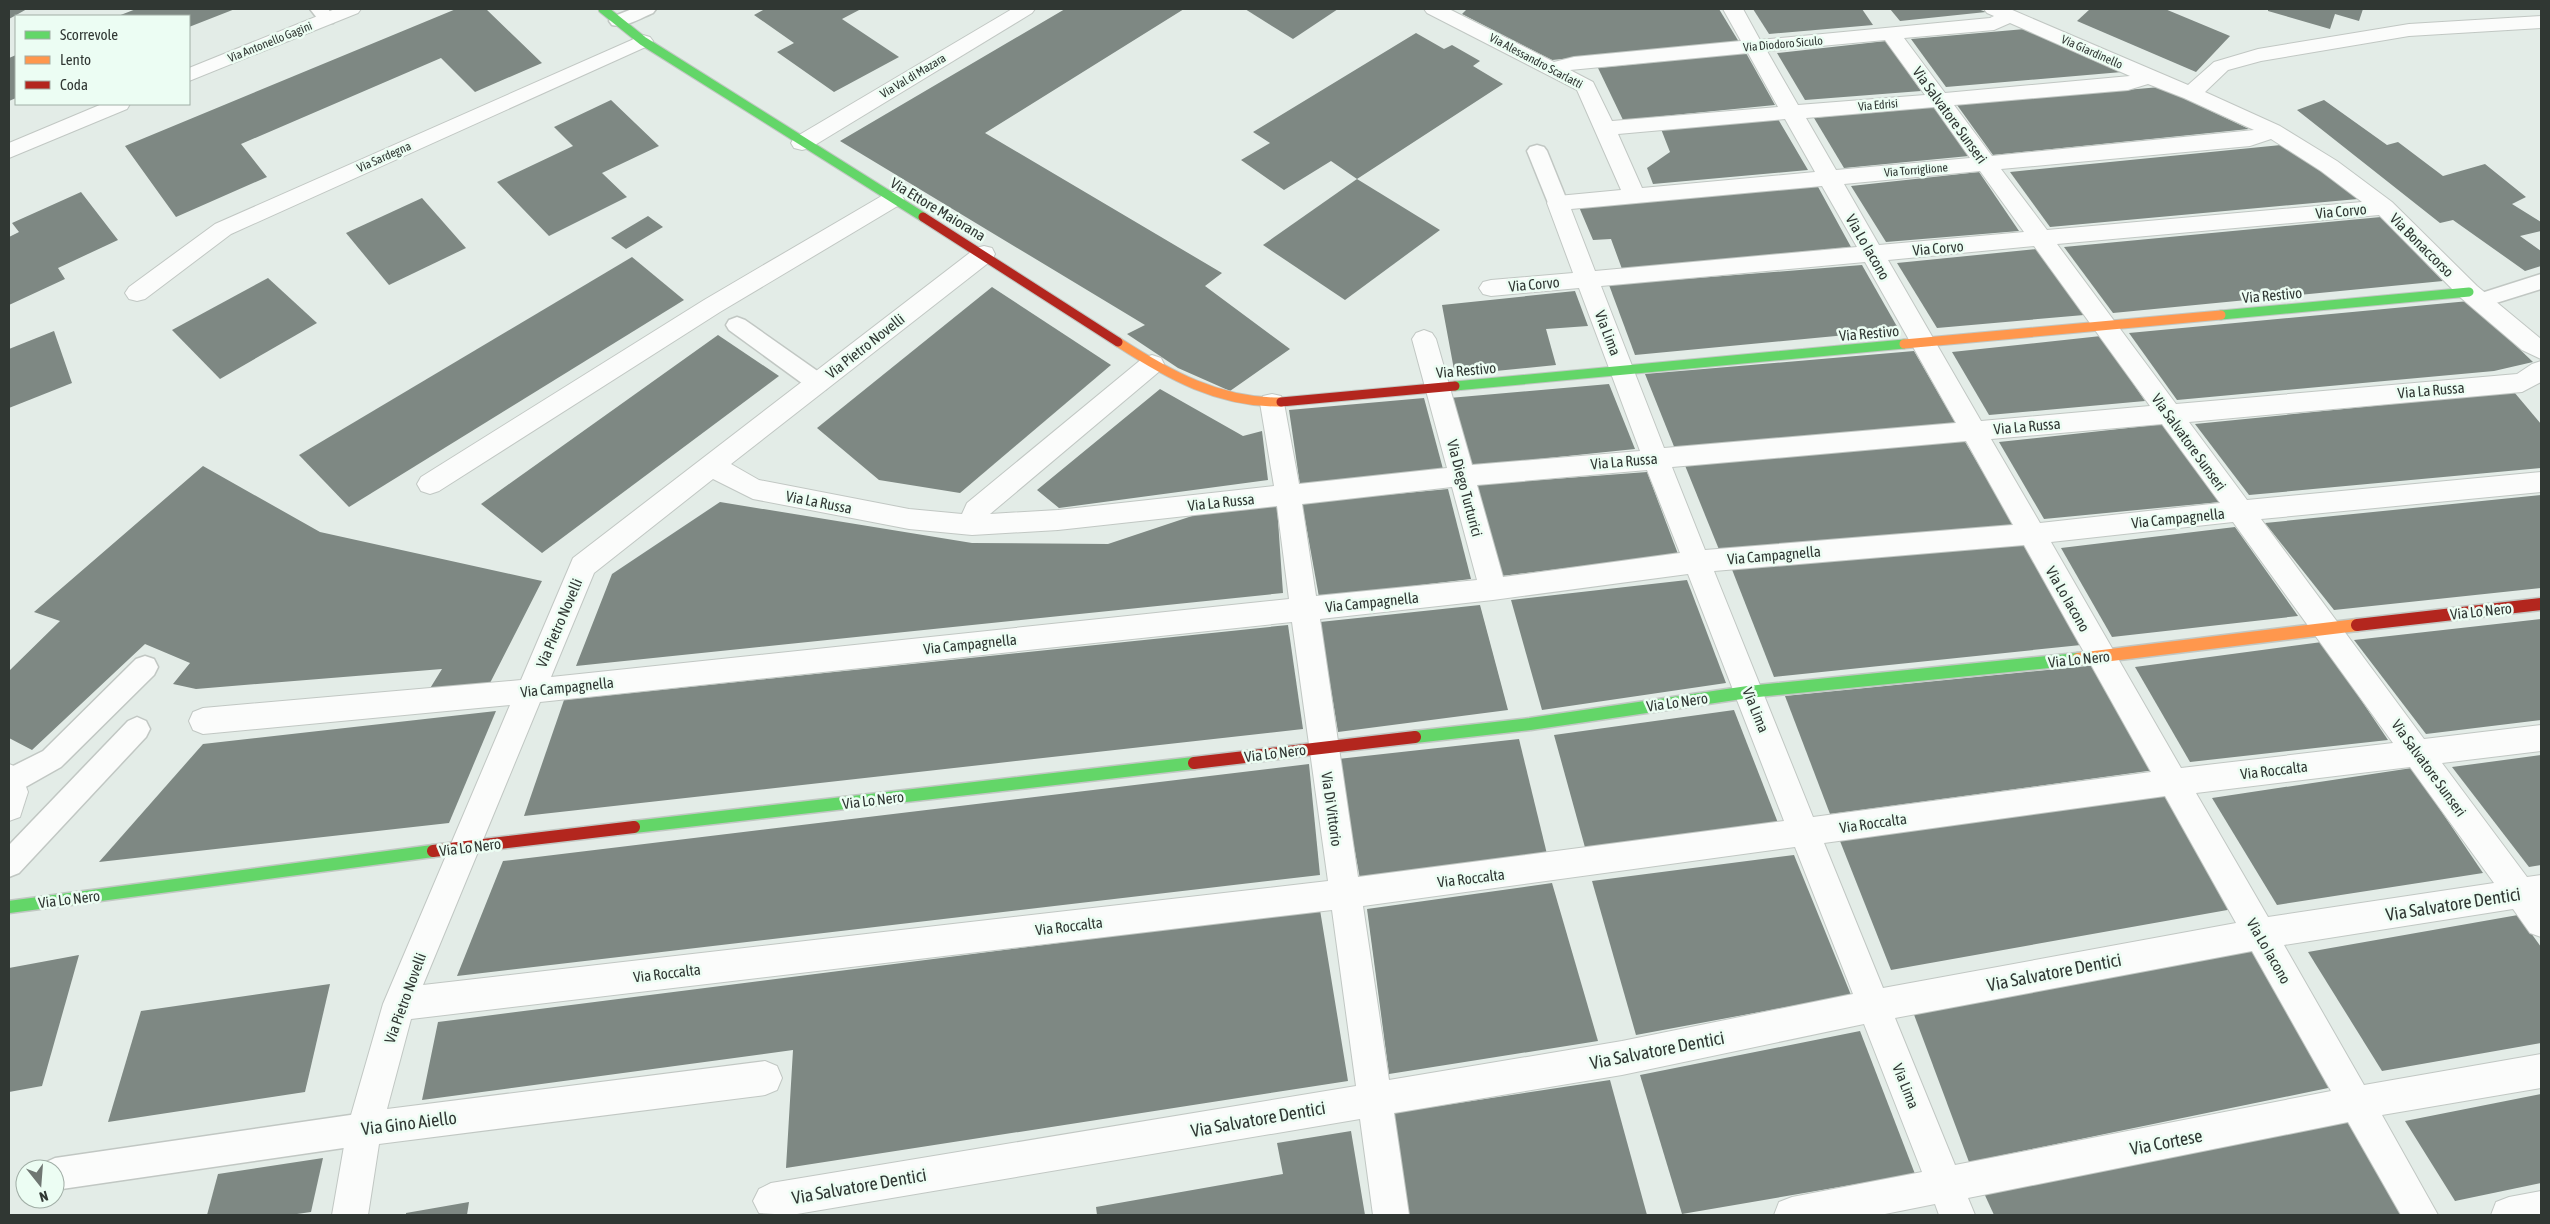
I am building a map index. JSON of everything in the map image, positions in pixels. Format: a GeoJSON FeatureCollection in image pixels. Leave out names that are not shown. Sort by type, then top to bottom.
{"type":"FeatureCollection","features":[{"type":"Feature","properties":{"kind":"street","name":"Via Antonello Gagini"},"geometry":{"type":"LineString","coordinates":[[190,76],[323,14],[352,9]]}},
{"type":"Feature","properties":{"kind":"street","name":"Via Ettore Maiorana"},"geometry":{"type":"LineString","coordinates":[[603,9],[643,41],[802,143],[984,254],[1152,364],[1222,397],[1272,402]]}},
{"type":"Feature","properties":{"kind":"street","name":"Via Val di Mazara"},"geometry":{"type":"LineString","coordinates":[[802,143],[1025,9]]}},
{"type":"Feature","properties":{"kind":"street","name":"Via Lo Iacono"},"geometry":{"type":"LineString","coordinates":[[1733,9],[2420,1215]]}},
{"type":"Feature","properties":{"kind":"street","name":"Via Alessandro Scarlatti"},"geometry":{"type":"LineString","coordinates":[[1439,10],[1586,86],[1634,194]]}},
{"type":"Feature","properties":{"kind":"street","name":"Via Diodoro Siculo"},"geometry":{"type":"LineString","coordinates":[[1554,68],[1574,64],[1994,24],[2002,12]]}},
{"type":"Feature","properties":{"kind":"street","name":"Via Giardinello"},"geometry":{"type":"LineString","coordinates":[[2002,12],[2148,77],[2191,93]]}},
{"type":"Feature","properties":{"kind":"street"},"geometry":{"type":"LineString","coordinates":[[2191,93],[2221,66],[2258,55],[2409,30],[2541,22]]}},
{"type":"Feature","properties":{"kind":"street","name":"Via Salvatore Sunseri"},"geometry":{"type":"LineString","coordinates":[[1891,34],[2417,753],[2530,892],[2541,922]]}},
{"type":"Feature","properties":{"kind":"street","name":"Via Sardegna"},"geometry":{"type":"LineString","coordinates":[[137,293],[223,229],[643,41]]}},
{"type":"Feature","properties":{"kind":"street","name":"Via Edrisi"},"geometry":{"type":"LineString","coordinates":[[1606,128],[2128,84],[2148,77]]}},
{"type":"Feature","properties":{"kind":"street","name":"Via Bonaccorso"},"geometry":{"type":"LineString","coordinates":[[2191,93],[2273,131],[2329,166],[2384,207],[2474,297],[2530,344],[2541,350]]}},
{"type":"Feature","properties":{"kind":"street"},"geometry":{"type":"LineString","coordinates":[[9,151],[118,105]]}},
{"type":"Feature","properties":{"kind":"street","name":"Via Torriglione"},"geometry":{"type":"LineString","coordinates":[[1558,203],[1634,194],[2250,139],[2273,131]]}},
{"type":"Feature","properties":{"kind":"street"},"geometry":{"type":"LineString","coordinates":[[430,484],[712,306],[893,199]]}},
{"type":"Feature","properties":{"kind":"street","name":"Via Lima"},"geometry":{"type":"LineString","coordinates":[[1558,203],[1696,562],[1952,1201]]}},
{"type":"Feature","properties":{"kind":"street","name":"Via Corvo"},"geometry":{"type":"LineString","coordinates":[[1491,288],[2384,207]]}},
{"type":"Feature","properties":{"kind":"street","name":"Via Pietro Novelli"},"geometry":{"type":"LineString","coordinates":[[350,1215],[364,1129],[400,1004],[583,566],[984,254]]}},
{"type":"Feature","properties":{"kind":"street","name":"Via Restivo"},"geometry":{"type":"LineString","coordinates":[[1272,402],[2105,326],[2474,297]]}},
{"type":"Feature","properties":{"kind":"street","name":"Via Diego Turturici"},"geometry":{"type":"LineString","coordinates":[[1424,339],[1493,589]]}},
{"type":"Feature","properties":{"kind":"street"},"geometry":{"type":"LineString","coordinates":[[972,525],[976,510],[1152,364]]}},
{"type":"Feature","properties":{"kind":"street","name":"Via La Russa"},"geometry":{"type":"LineString","coordinates":[[711,465],[753,489],[909,519],[972,525],[1058,520],[1288,494],[1655,458],[1974,432],[2522,382],[2541,370]]}},
{"type":"Feature","properties":{"kind":"street","name":"Via Di Vittorio"},"geometry":{"type":"LineString","coordinates":[[1272,402],[1288,494],[1391,1215]]}},
{"type":"Feature","properties":{"kind":"street","name":"Via Campagnella"},"geometry":{"type":"LineString","coordinates":[[203,721],[530,691],[1493,589],[1696,562],[2032,534],[2240,511],[2541,482]]}},
{"type":"Feature","properties":{"kind":"street","name":"Via Lo Nero"},"geometry":{"type":"LineString","coordinates":[[9,907],[465,847],[1530,724],[1748,692],[2102,657],[2326,628],[2541,604]]}},
{"type":"Feature","properties":{"kind":"street","name":"Via Roccalta"},"geometry":{"type":"LineString","coordinates":[[400,1004],[1344,894],[2173,782],[2541,738]]}},
{"type":"Feature","properties":{"kind":"street","name":"Via Salvatore Dentici"},"geometry":{"type":"LineString","coordinates":[[771,1201],[1622,1058],[1874,1006],[2260,934],[2530,892]]}},
{"type":"Feature","properties":{"kind":"street","name":"Via Cortese"},"geometry":{"type":"LineString","coordinates":[[1792,1215],[1952,1201],[2356,1103],[2541,1071]]}},
{"type":"Feature","properties":{"kind":"street","name":"Via Gino Aiello"},"geometry":{"type":"LineString","coordinates":[[364,1129],[765,1078]]}},
{"type":"Feature","properties":{"kind":"street"},"geometry":{"type":"LineString","coordinates":[[2509,1215],[2541,1209]]}},
{"type":"Feature","properties":{"kind":"lane"},"geometry":{"type":"LineString","coordinates":[[618,21],[647,9]]}},
{"type":"Feature","properties":{"kind":"lane"},"geometry":{"type":"LineString","coordinates":[[1538,151],[1558,203]]}},
{"type":"Feature","properties":{"kind":"lane"},"geometry":{"type":"LineString","coordinates":[[2474,297],[2541,281]]}},
{"type":"Feature","properties":{"kind":"lane"},"geometry":{"type":"LineString","coordinates":[[737,324],[818,383]]}},
{"type":"Feature","properties":{"kind":"lane"},"geometry":{"type":"LineString","coordinates":[[10,788],[52,759],[145,667]]}},
{"type":"Feature","properties":{"kind":"lane"},"geometry":{"type":"LineString","coordinates":[[9,864],[137,730]]}},
{"type":"Feature","properties":{"kind":"lane","name":"Via Gino Aiello"},"geometry":{"type":"LineString","coordinates":[[65,1173],[364,1129]]}},
{"type":"Feature","properties":{"kind":"building"},"geometry":{"type":"Polygon","coordinates":[[[9,9],[27,9],[15,15],[9,19],[9,9]]]}},
{"type":"Feature","properties":{"kind":"building"},"geometry":{"type":"Polygon","coordinates":[[[136,9],[235,9],[190,27],[190,15],[121,15],[136,9]]]}},
{"type":"Feature","properties":{"kind":"building"},"geometry":{"type":"Polygon","coordinates":[[[456,9],[486,9],[542,63],[475,92],[441,58],[241,144],[267,177],[176,217],[125,146],[456,9]]]}},
{"type":"Feature","properties":{"kind":"building"},"geometry":{"type":"Polygon","coordinates":[[[765,9],[861,9],[842,19],[899,57],[834,92],[777,52],[794,43],[754,15],[765,9]]]}},
{"type":"Feature","properties":{"kind":"building"},"geometry":{"type":"Polygon","coordinates":[[[1065,9],[1184,9],[985,133],[1222,273],[1205,286],[1290,349],[1230,391],[1178,368],[1127,334],[1145,325],[840,141],[1065,9]]]}},
{"type":"Feature","properties":{"kind":"building"},"geometry":{"type":"Polygon","coordinates":[[[1245,9],[1338,9],[1293,39],[1245,9]]]}},
{"type":"Feature","properties":{"kind":"building"},"geometry":{"type":"Polygon","coordinates":[[[1467,9],[1719,9],[1739,42],[1552,60],[1462,14],[1467,9]]]}},
{"type":"Feature","properties":{"kind":"building"},"geometry":{"type":"Polygon","coordinates":[[[1753,9],[1862,9],[1873,25],[1769,34],[1753,9]]]}},
{"type":"Feature","properties":{"kind":"building"},"geometry":{"type":"Polygon","coordinates":[[[1890,9],[1978,9],[1986,12],[1900,21],[1890,9]]]}},
{"type":"Feature","properties":{"kind":"building"},"geometry":{"type":"Polygon","coordinates":[[[2090,9],[2165,9],[2230,36],[2196,72],[2077,21],[2090,9]]]}},
{"type":"Feature","properties":{"kind":"building"},"geometry":{"type":"Polygon","coordinates":[[[2268,9],[2363,9],[2359,21],[2335,14],[2330,29],[2268,11],[2268,9]]]}},
{"type":"Feature","properties":{"kind":"building"},"geometry":{"type":"Polygon","coordinates":[[[2025,29],[2122,72],[1946,87],[1911,39],[2025,29]]]}},
{"type":"Feature","properties":{"kind":"building"},"geometry":{"type":"Polygon","coordinates":[[[1416,33],[1444,49],[1452,45],[1480,61],[1473,66],[1503,84],[1357,179],[1331,161],[1284,190],[1241,160],[1270,143],[1253,132],[1416,33]]]}},
{"type":"Feature","properties":{"kind":"building"},"geometry":{"type":"Polygon","coordinates":[[[1886,41],[1921,91],[1805,100],[1777,53],[1886,41]]]}},
{"type":"Feature","properties":{"kind":"building"},"geometry":{"type":"Polygon","coordinates":[[[1746,53],[1775,105],[1623,120],[1598,68],[1746,53]]]}},
{"type":"Feature","properties":{"kind":"building"},"geometry":{"type":"Polygon","coordinates":[[[15,55],[15,98],[9,101],[9,58],[15,55]]]}},
{"type":"Feature","properties":{"kind":"building"},"geometry":{"type":"Polygon","coordinates":[[[2160,87],[2249,129],[1993,155],[1957,105],[2160,87]]]}},
{"type":"Feature","properties":{"kind":"building"},"geometry":{"type":"Polygon","coordinates":[[[611,100],[659,146],[602,173],[627,197],[549,236],[497,182],[573,146],[554,127],[611,100]]]}},
{"type":"Feature","properties":{"kind":"building"},"geometry":{"type":"Polygon","coordinates":[[[2324,100],[2387,145],[2398,142],[2443,176],[2485,164],[2526,197],[2512,204],[2541,222],[2541,231],[2520,236],[2541,251],[2541,266],[2525,271],[2453,220],[2440,223],[2297,110],[2324,100]]]}},
{"type":"Feature","properties":{"kind":"building"},"geometry":{"type":"Polygon","coordinates":[[[1934,106],[1969,156],[1844,168],[1814,118],[1934,106]]]}},
{"type":"Feature","properties":{"kind":"building"},"geometry":{"type":"Polygon","coordinates":[[[1778,119],[1808,170],[1653,184],[1647,168],[1670,152],[1661,129],[1778,119]]]}},
{"type":"Feature","properties":{"kind":"building"},"geometry":{"type":"Polygon","coordinates":[[[2281,145],[2324,172],[2358,199],[2050,227],[2010,172],[2281,145]]]}},
{"type":"Feature","properties":{"kind":"building"},"geometry":{"type":"Polygon","coordinates":[[[1979,172],[2019,231],[1886,242],[1851,186],[1979,172]]]}},
{"type":"Feature","properties":{"kind":"building"},"geometry":{"type":"Polygon","coordinates":[[[1357,179],[1440,230],[1345,300],[1263,245],[1357,179]]]}},
{"type":"Feature","properties":{"kind":"building"},"geometry":{"type":"Polygon","coordinates":[[[1817,185],[1851,247],[1622,269],[1611,239],[1593,240],[1579,207],[1817,185]]]}},
{"type":"Feature","properties":{"kind":"building"},"geometry":{"type":"Polygon","coordinates":[[[81,192],[118,240],[58,268],[65,279],[9,305],[9,237],[19,232],[12,223],[81,192]]]}},
{"type":"Feature","properties":{"kind":"building"},"geometry":{"type":"Polygon","coordinates":[[[422,198],[466,248],[389,285],[346,233],[422,198]]]}},
{"type":"Feature","properties":{"kind":"building"},"geometry":{"type":"Polygon","coordinates":[[[648,216],[663,227],[626,249],[611,238],[648,216]]]}},
{"type":"Feature","properties":{"kind":"building"},"geometry":{"type":"Polygon","coordinates":[[[2381,217],[2443,281],[2113,313],[2064,247],[2381,217]]]}},
{"type":"Feature","properties":{"kind":"building"},"geometry":{"type":"Polygon","coordinates":[[[2037,249],[2084,315],[1937,328],[1897,263],[2037,249]]]}},
{"type":"Feature","properties":{"kind":"building"},"geometry":{"type":"Polygon","coordinates":[[[632,257],[684,300],[349,507],[299,455],[632,257]]]}},
{"type":"Feature","properties":{"kind":"building"},"geometry":{"type":"Polygon","coordinates":[[[1862,265],[1899,330],[1635,355],[1609,285],[1862,265]]]}},
{"type":"Feature","properties":{"kind":"building"},"geometry":{"type":"Polygon","coordinates":[[[268,278],[317,323],[220,379],[172,330],[268,278]]]}},
{"type":"Feature","properties":{"kind":"building"},"geometry":{"type":"Polygon","coordinates":[[[992,287],[1111,365],[960,493],[879,480],[817,428],[992,287]]]}},
{"type":"Feature","properties":{"kind":"building"},"geometry":{"type":"Polygon","coordinates":[[[1575,291],[1588,326],[1546,329],[1556,365],[1455,375],[1442,305],[1575,291]]]}},
{"type":"Feature","properties":{"kind":"building"},"geometry":{"type":"Polygon","coordinates":[[[2469,301],[2533,362],[2494,371],[2177,400],[2129,333],[2469,301]]]}},
{"type":"Feature","properties":{"kind":"building"},"geometry":{"type":"Polygon","coordinates":[[[54,331],[72,383],[9,408],[9,349],[54,331]]]}},
{"type":"Feature","properties":{"kind":"building"},"geometry":{"type":"Polygon","coordinates":[[[718,335],[779,376],[542,553],[481,504],[718,335]]]}},
{"type":"Feature","properties":{"kind":"building"},"geometry":{"type":"Polygon","coordinates":[[[2101,336],[2145,401],[1989,415],[1952,352],[2101,336]]]}},
{"type":"Feature","properties":{"kind":"building"},"geometry":{"type":"Polygon","coordinates":[[[1914,351],[1956,424],[1675,449],[1645,374],[1914,351]]]}},
{"type":"Feature","properties":{"kind":"building"},"geometry":{"type":"Polygon","coordinates":[[[1609,384],[1635,449],[1470,466],[1449,398],[1609,384]]]}},
{"type":"Feature","properties":{"kind":"building"},"geometry":{"type":"Polygon","coordinates":[[[1160,389],[1243,436],[1262,431],[1268,480],[1059,508],[1037,490],[1160,389]]]}},
{"type":"Feature","properties":{"kind":"building"},"geometry":{"type":"Polygon","coordinates":[[[2514,392],[2541,424],[2541,468],[2249,495],[2195,424],[2514,392]]]}},
{"type":"Feature","properties":{"kind":"building"},"geometry":{"type":"Polygon","coordinates":[[[1424,398],[1443,469],[1300,485],[1289,410],[1424,398]]]}},
{"type":"Feature","properties":{"kind":"building"},"geometry":{"type":"Polygon","coordinates":[[[2165,424],[2220,502],[2044,519],[1999,442],[2165,424]]]}},
{"type":"Feature","properties":{"kind":"building"},"geometry":{"type":"Polygon","coordinates":[[[1964,440],[2014,525],[1720,552],[1684,463],[1964,440]]]}},
{"type":"Feature","properties":{"kind":"building"},"geometry":{"type":"Polygon","coordinates":[[[203,466],[320,532],[542,581],[490,683],[429,690],[442,669],[196,689],[173,684],[190,663],[145,644],[32,750],[9,738],[9,671],[60,621],[34,612],[203,466]]]}},
{"type":"Feature","properties":{"kind":"building"},"geometry":{"type":"Polygon","coordinates":[[[1647,472],[1678,554],[1501,576],[1475,485],[1647,472]]]}},
{"type":"Feature","properties":{"kind":"building"},"geometry":{"type":"Polygon","coordinates":[[[1448,489],[1471,579],[1319,597],[1302,503],[1448,489]]]}},
{"type":"Feature","properties":{"kind":"building"},"geometry":{"type":"Polygon","coordinates":[[[2541,495],[2541,588],[2334,610],[2265,523],[2541,495]]]}},
{"type":"Feature","properties":{"kind":"building"},"geometry":{"type":"Polygon","coordinates":[[[720,502],[972,543],[1108,544],[1195,515],[1277,506],[1283,593],[576,666],[612,574],[720,502]]]}},
{"type":"Feature","properties":{"kind":"building"},"geometry":{"type":"Polygon","coordinates":[[[2235,527],[2298,616],[2112,637],[2061,548],[2235,527]]]}},
{"type":"Feature","properties":{"kind":"building"},"geometry":{"type":"Polygon","coordinates":[[[2024,542],[2081,645],[1774,677],[1731,567],[2024,542]]]}},
{"type":"Feature","properties":{"kind":"building"},"geometry":{"type":"Polygon","coordinates":[[[1687,580],[1726,683],[1542,710],[1511,600],[1687,580]]]}},
{"type":"Feature","properties":{"kind":"building"},"geometry":{"type":"Polygon","coordinates":[[[1480,605],[1508,710],[1338,732],[1320,622],[1480,605]]]}},
{"type":"Feature","properties":{"kind":"building"},"geometry":{"type":"Polygon","coordinates":[[[2541,619],[2541,720],[2426,734],[2354,640],[2541,619]]]}},
{"type":"Feature","properties":{"kind":"building"},"geometry":{"type":"Polygon","coordinates":[[[1288,625],[1303,729],[524,816],[564,700],[1288,625]]]}},
{"type":"Feature","properties":{"kind":"building"},"geometry":{"type":"Polygon","coordinates":[[[2322,642],[2388,740],[2190,762],[2135,667],[2322,642]]]}},
{"type":"Feature","properties":{"kind":"building"},"geometry":{"type":"Polygon","coordinates":[[[2098,665],[2155,770],[1830,814],[1785,696],[2098,665]]]}},
{"type":"Feature","properties":{"kind":"building"},"geometry":{"type":"Polygon","coordinates":[[[1734,710],[1778,823],[1586,851],[1554,735],[1734,710]]]}},
{"type":"Feature","properties":{"kind":"building"},"geometry":{"type":"Polygon","coordinates":[[[496,711],[449,823],[99,862],[203,744],[496,711]]]}},
{"type":"Feature","properties":{"kind":"building"},"geometry":{"type":"Polygon","coordinates":[[[1519,739],[1547,854],[1360,879],[1338,759],[1519,739]]]}},
{"type":"Feature","properties":{"kind":"building"},"geometry":{"type":"Polygon","coordinates":[[[2541,755],[2541,865],[2529,867],[2452,767],[2541,755]]]}},
{"type":"Feature","properties":{"kind":"building"},"geometry":{"type":"Polygon","coordinates":[[[1309,764],[1320,875],[457,976],[503,861],[1309,764]]]}},
{"type":"Feature","properties":{"kind":"building"},"geometry":{"type":"Polygon","coordinates":[[[2412,768],[2483,873],[2277,905],[2212,798],[2412,768]]]}},
{"type":"Feature","properties":{"kind":"building"},"geometry":{"type":"Polygon","coordinates":[[[2168,793],[2233,909],[1891,970],[1838,836],[2168,793]]]}},
{"type":"Feature","properties":{"kind":"building"},"geometry":{"type":"Polygon","coordinates":[[[1794,855],[1851,995],[1636,1035],[1592,881],[1794,855]]]}},
{"type":"Feature","properties":{"kind":"building"},"geometry":{"type":"Polygon","coordinates":[[[1552,883],[1598,1041],[1389,1074],[1367,909],[1552,883]]]}},
{"type":"Feature","properties":{"kind":"building"},"geometry":{"type":"Polygon","coordinates":[[[1320,910],[1348,1081],[786,1168],[793,1050],[422,1100],[438,1022],[1320,910]]]}},
{"type":"Feature","properties":{"kind":"building"},"geometry":{"type":"Polygon","coordinates":[[[2518,915],[2541,947],[2541,1043],[2382,1071],[2308,952],[2518,915]]]}},
{"type":"Feature","properties":{"kind":"building"},"geometry":{"type":"Polygon","coordinates":[[[2254,947],[2333,1087],[1969,1162],[1913,1012],[2254,947]]]}},
{"type":"Feature","properties":{"kind":"building"},"geometry":{"type":"Polygon","coordinates":[[[79,955],[42,1086],[9,1092],[9,968],[79,955]]]}},
{"type":"Feature","properties":{"kind":"building"},"geometry":{"type":"Polygon","coordinates":[[[330,984],[305,1092],[108,1122],[141,1011],[330,984]]]}},
{"type":"Feature","properties":{"kind":"building"},"geometry":{"type":"Polygon","coordinates":[[[1860,1031],[1915,1174],[1682,1214],[1640,1075],[1860,1031]]]}},
{"type":"Feature","properties":{"kind":"building"},"geometry":{"type":"Polygon","coordinates":[[[1610,1080],[1647,1215],[1409,1215],[1393,1113],[1610,1080]]]}},
{"type":"Feature","properties":{"kind":"building"},"geometry":{"type":"Polygon","coordinates":[[[2541,1094],[2541,1183],[2455,1201],[2405,1121],[2541,1094]]]}},
{"type":"Feature","properties":{"kind":"building"},"geometry":{"type":"Polygon","coordinates":[[[2351,1118],[2405,1215],[1994,1215],[1983,1191],[2351,1118]]]}},
{"type":"Feature","properties":{"kind":"building"},"geometry":{"type":"Polygon","coordinates":[[[1351,1131],[1365,1215],[1097,1215],[1096,1207],[1283,1174],[1277,1143],[1351,1131]]]}},
{"type":"Feature","properties":{"kind":"building"},"geometry":{"type":"Polygon","coordinates":[[[323,1158],[311,1212],[290,1215],[207,1215],[218,1174],[323,1158]]]}},
{"type":"Feature","properties":{"kind":"building"},"geometry":{"type":"Polygon","coordinates":[[[469,1202],[467,1215],[406,1215],[406,1213],[469,1202]]]}},
{"type":"Feature","properties":{"kind":"traffic: fast"},"geometry":{"type":"LineString","coordinates":[[603,9],[643,41],[802,143],[923,217]]}},
{"type":"Feature","properties":{"kind":"traffic: fast"},"geometry":{"type":"LineString","coordinates":[[2221,315],[2469,292]]}},
{"type":"Feature","properties":{"kind":"traffic: fast"},"geometry":{"type":"LineString","coordinates":[[1455,386],[1904,344]]}},
{"type":"Feature","properties":{"kind":"traffic: fast"},"geometry":{"type":"LineString","coordinates":[[1415,737],[1530,724],[1748,692],[2078,659]]}},
{"type":"Feature","properties":{"kind":"traffic: fast"},"geometry":{"type":"LineString","coordinates":[[634,827],[1194,763]]}},
{"type":"Feature","properties":{"kind":"traffic: fast"},"geometry":{"type":"LineString","coordinates":[[9,907],[433,851]]}},
{"type":"Feature","properties":{"kind":"traffic: slow"},"geometry":{"type":"LineString","coordinates":[[1904,344],[2221,315]]}},
{"type":"Feature","properties":{"kind":"traffic: slow"},"geometry":{"type":"LineString","coordinates":[[1118,342],[1175,376],[1216,394],[1237,400],[1281,402]]}},
{"type":"Feature","properties":{"kind":"traffic: slow"},"geometry":{"type":"LineString","coordinates":[[2078,659],[2357,625]]}},
{"type":"Feature","properties":{"kind":"traffic: jam"},"geometry":{"type":"LineString","coordinates":[[923,217],[1118,342]]}},
{"type":"Feature","properties":{"kind":"traffic: jam"},"geometry":{"type":"LineString","coordinates":[[1281,402],[1455,386]]}},
{"type":"Feature","properties":{"kind":"traffic: jam"},"geometry":{"type":"LineString","coordinates":[[2357,625],[2541,604]]}},
{"type":"Feature","properties":{"kind":"traffic: jam"},"geometry":{"type":"LineString","coordinates":[[1194,763],[1415,737]]}},
{"type":"Feature","properties":{"kind":"traffic: jam"},"geometry":{"type":"LineString","coordinates":[[433,851],[634,827]]}}]}
